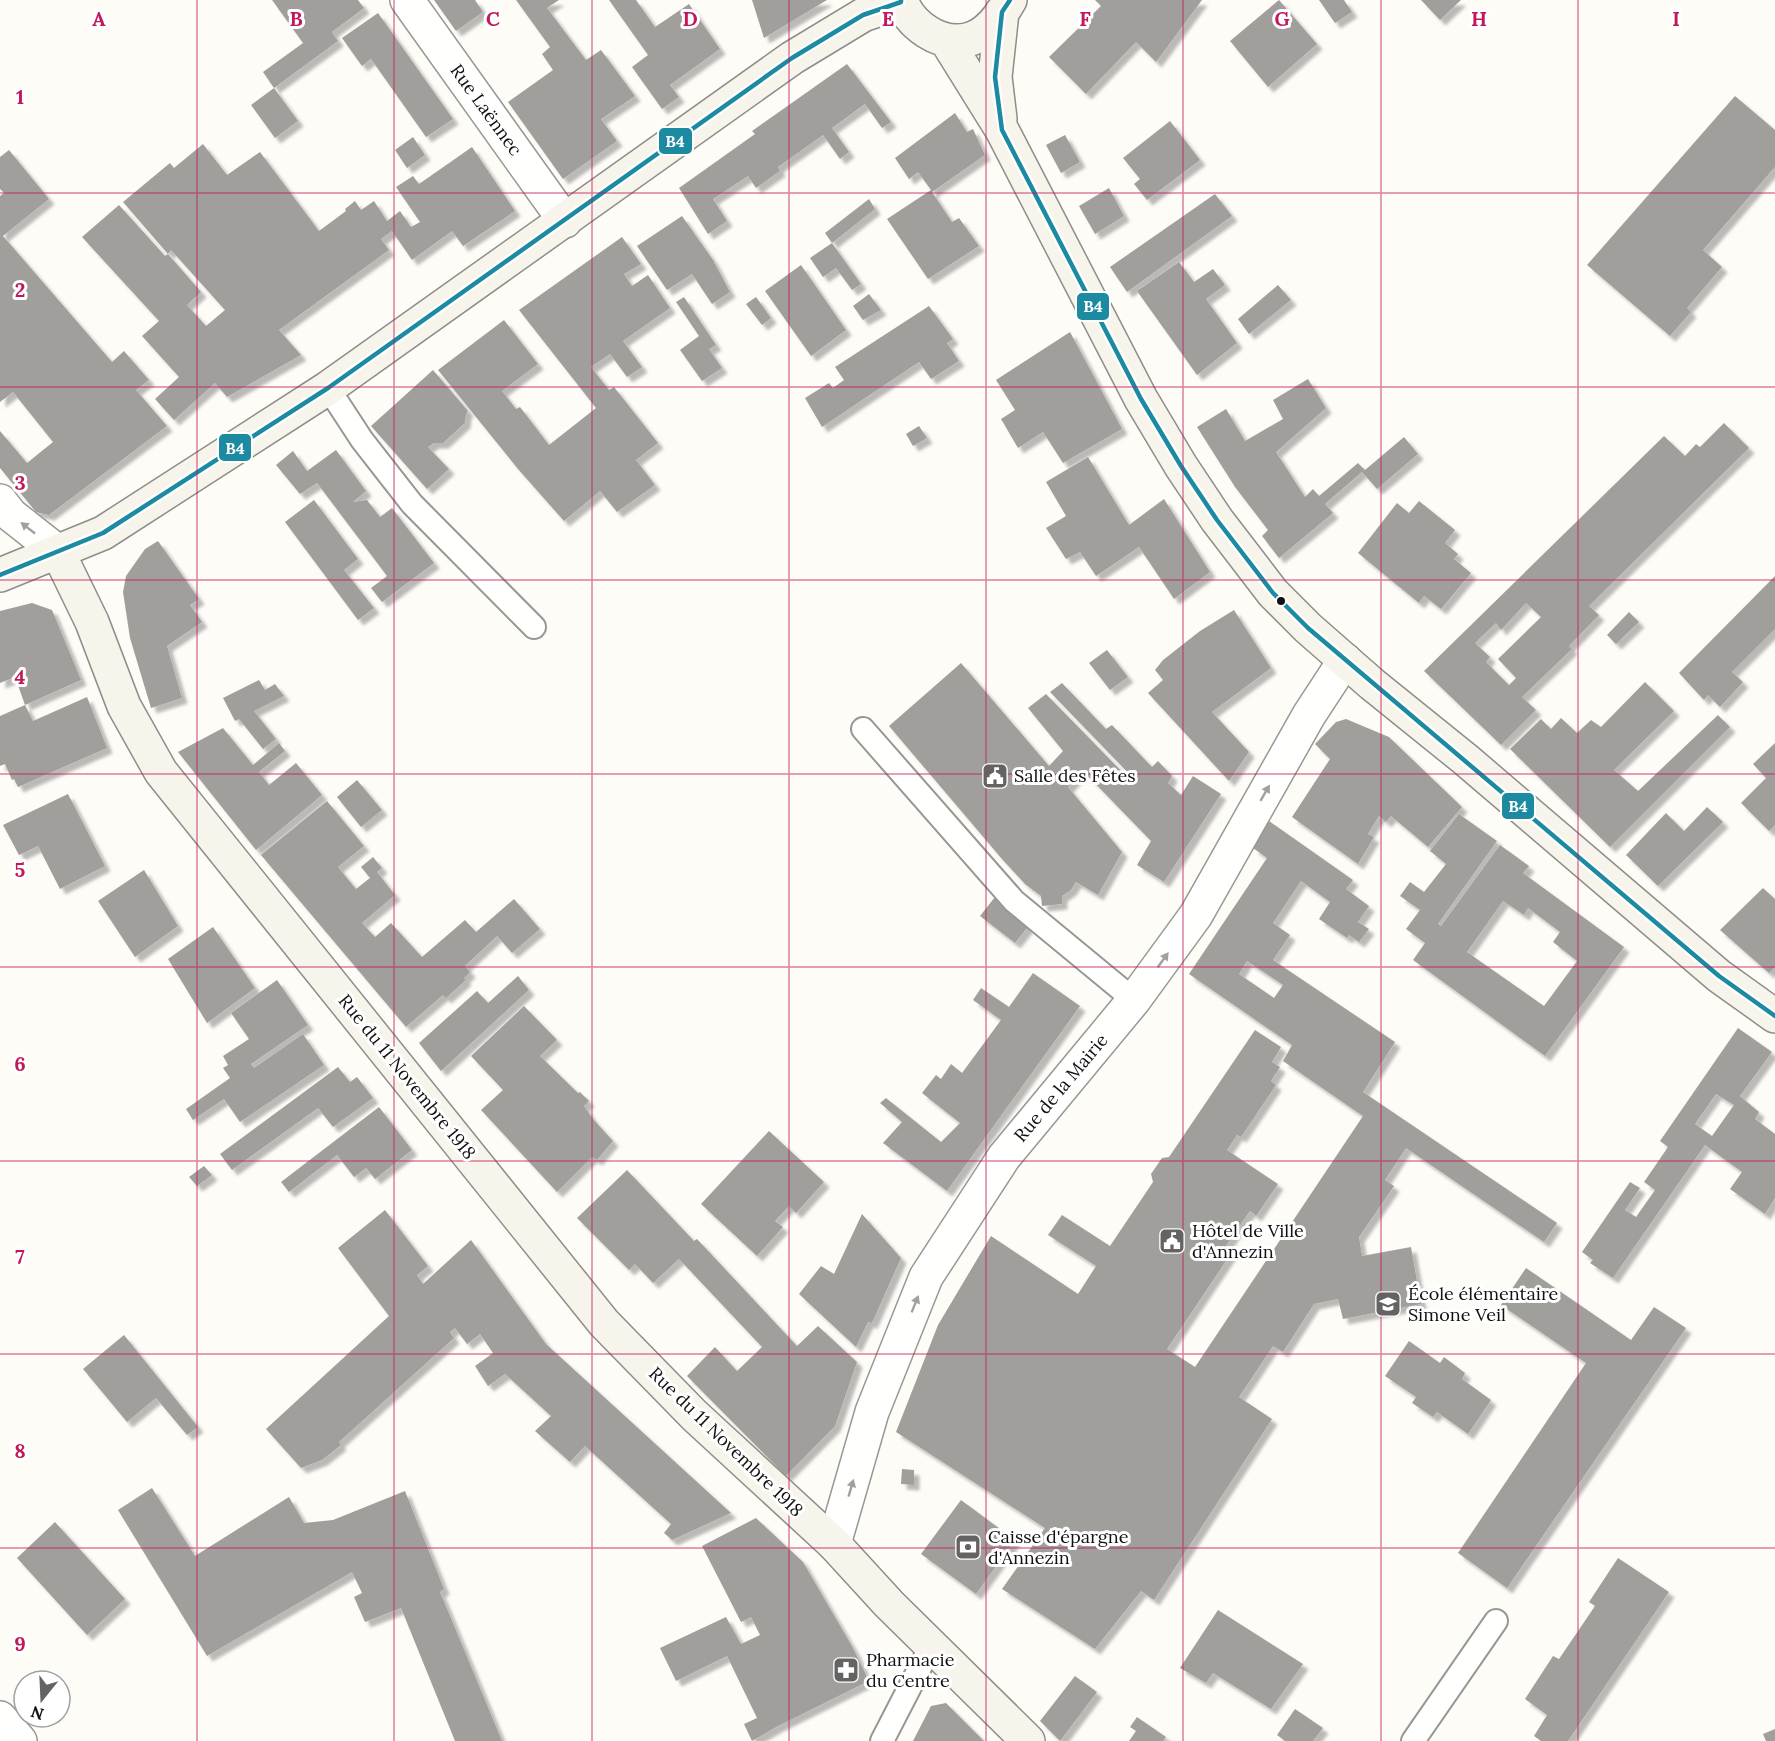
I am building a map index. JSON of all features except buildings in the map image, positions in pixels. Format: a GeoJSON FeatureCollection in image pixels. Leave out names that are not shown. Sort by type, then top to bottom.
{"type":"FeatureCollection","features":[{"type":"Feature","properties":{"kind":"street","name":"Rue Laënnec"},"geometry":{"type":"LineString","coordinates":[[407,0],[565,221]]}},
{"type":"Feature","properties":{"kind":"street"},"geometry":{"type":"LineString","coordinates":[[0,575],[103,533],[328,388],[792,58],[862,15],[901,1],[911,19],[927,32],[946,40],[967,40],[985,31],[1006,6]]}},
{"type":"Feature","properties":{"kind":"street"},"geometry":{"type":"LineString","coordinates":[[1002,130],[995,77],[1006,6]]}},
{"type":"Feature","properties":{"kind":"street"},"geometry":{"type":"LineString","coordinates":[[946,40],[1002,130],[1142,399],[1181,465],[1217,520],[1273,593],[1345,660],[1465,759],[1719,976],[1772,1008]]}},
{"type":"Feature","properties":{"kind":"street"},"geometry":{"type":"LineString","coordinates":[[0,501],[11,515],[58,552]]}},
{"type":"Feature","properties":{"kind":"street","name":"Rue du 11 Novembre 1918"},"geometry":{"type":"LineString","coordinates":[[58,552],[92,622],[124,706],[161,772],[604,1323],[694,1415],[834,1544],[931,1646],[1028,1741]]}},
{"type":"Feature","properties":{"kind":"street","name":"Rue de la Mairie"},"geometry":{"type":"LineString","coordinates":[[834,1544],[872,1412],[926,1277],[1004,1157],[1134,1000],[1196,915],[1310,715],[1345,660]]}},
{"type":"Feature","properties":{"kind":"street"},"geometry":{"type":"LineString","coordinates":[[0,1718],[20,1741]]}},
{"type":"Feature","properties":{"kind":"lane"},"geometry":{"type":"LineString","coordinates":[[328,388],[362,440],[412,504],[534,627]]}},
{"type":"Feature","properties":{"kind":"lane"},"geometry":{"type":"LineString","coordinates":[[863,729],[1014,901],[1134,1000]]}},
{"type":"Feature","properties":{"kind":"lane"},"geometry":{"type":"LineString","coordinates":[[1413,1741],[1496,1621]]}},
{"type":"Feature","properties":{"kind":"lane"},"geometry":{"type":"LineString","coordinates":[[882,1741],[931,1646]]}},
{"type":"Feature","properties":{"kind":"transit line","name":"B4"},"geometry":{"type":"LineString","coordinates":[[0,575],[103,533],[328,388],[792,58],[863,15],[901,2],[901,0]]}},
{"type":"Feature","properties":{"kind":"transit line","name":"B4"},"geometry":{"type":"LineString","coordinates":[[1010,0],[1002,12],[995,77],[1002,130],[1141,399],[1217,520],[1273,593],[1308,628],[1719,976],[1775,1016]]}},
{"type":"Feature","properties":{"kind":"place","name":"Salle des Fêtes"},"geometry":{"type":"Point","coordinates":[995,776]}},
{"type":"Feature","properties":{"kind":"place","name":"Hôtel de Ville d'Annezin"},"geometry":{"type":"Point","coordinates":[1172,1241]}},
{"type":"Feature","properties":{"kind":"place","name":"École élémentaire Simone Veil"},"geometry":{"type":"Point","coordinates":[1388,1304]}},
{"type":"Feature","properties":{"kind":"place","name":"Caisse d'épargne d'Annezin"},"geometry":{"type":"Point","coordinates":[968,1547]}},
{"type":"Feature","properties":{"kind":"place","name":"Pharmacie du Centre"},"geometry":{"type":"Point","coordinates":[846,1670]}}]}
